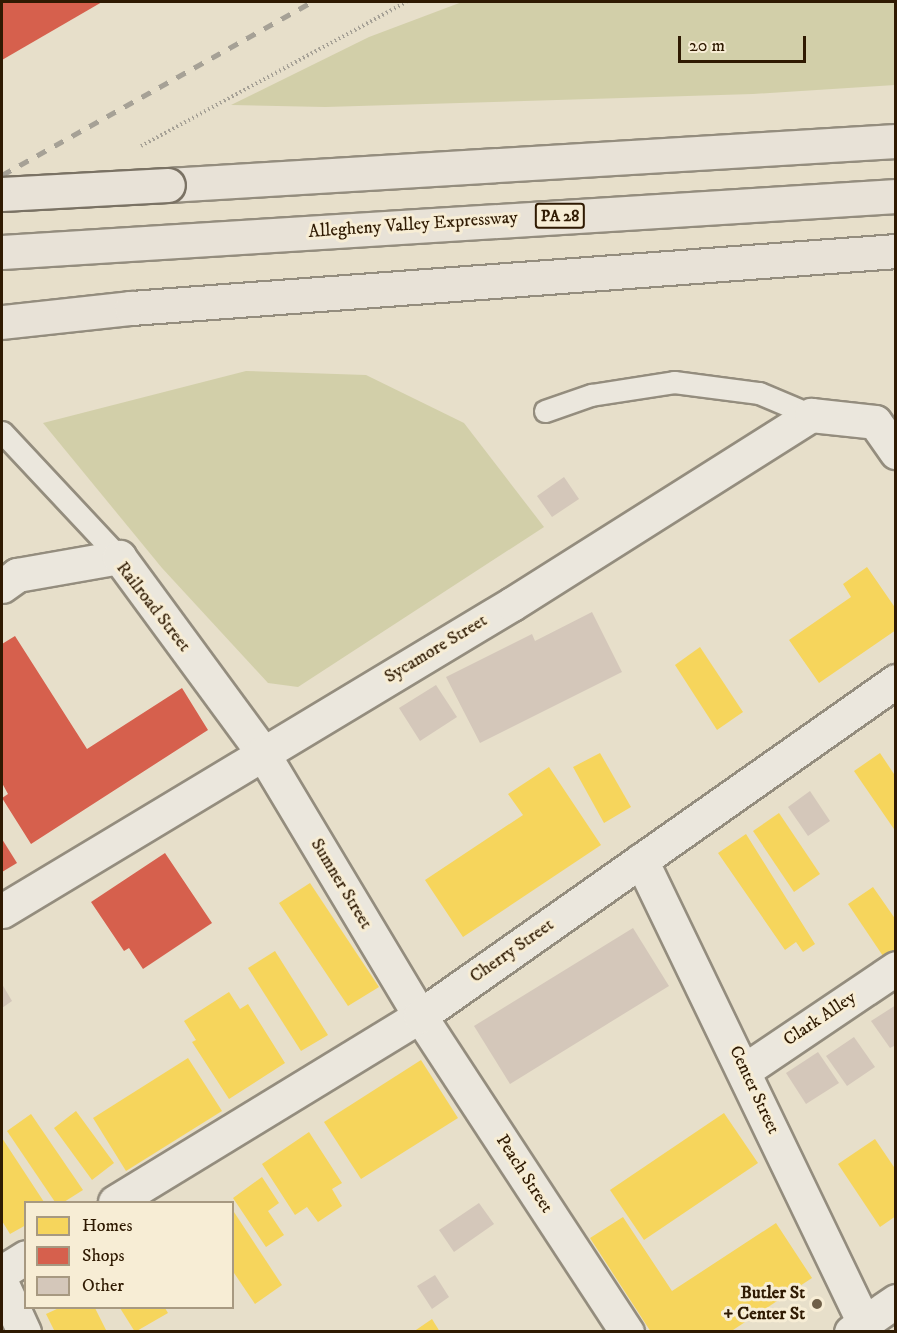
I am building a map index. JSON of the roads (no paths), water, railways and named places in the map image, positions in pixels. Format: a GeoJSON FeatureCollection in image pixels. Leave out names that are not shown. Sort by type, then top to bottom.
{"type":"FeatureCollection","features":[{"type":"Feature","properties":{"kind":"highway"},"geometry":{"type":"LineString","coordinates":[[2,194],[896,141]]}},
{"type":"Feature","properties":{"kind":"highway","name":"Allegheny Valley Expressway"},"geometry":{"type":"LineString","coordinates":[[2,252],[896,196]]}},
{"type":"Feature","properties":{"kind":"highway"},"geometry":{"type":"LineString","coordinates":[[2,322],[131,308],[896,252]]}},
{"type":"Feature","properties":{"kind":"street"},"geometry":{"type":"LineString","coordinates":[[811,415],[875,422],[896,452]]}},
{"type":"Feature","properties":{"kind":"street","name":"Sycamore Street"},"geometry":{"type":"LineString","coordinates":[[2,911],[262,752],[512,604],[811,415]]}},
{"type":"Feature","properties":{"kind":"street","name":"Railroad Street"},"geometry":{"type":"LineString","coordinates":[[2,586],[17,575],[119,557],[262,752]]}},
{"type":"Feature","properties":{"kind":"street","name":"Cherry Street"},"geometry":{"type":"LineString","coordinates":[[118,1201],[420,1016],[896,681]]}},
{"type":"Feature","properties":{"kind":"street","name":"Sumner Street"},"geometry":{"type":"LineString","coordinates":[[262,752],[420,1016]]}},
{"type":"Feature","properties":{"kind":"street","name":"Center Street"},"geometry":{"type":"LineString","coordinates":[[641,860],[745,1070],[857,1327]]}},
{"type":"Feature","properties":{"kind":"street","name":"Clark Alley"},"geometry":{"type":"LineString","coordinates":[[745,1070],[896,968]]}},
{"type":"Feature","properties":{"kind":"street","name":"Peach Street"},"geometry":{"type":"LineString","coordinates":[[420,1016],[627,1332]]}},
{"type":"Feature","properties":{"kind":"street"},"geometry":{"type":"LineString","coordinates":[[2,1272],[24,1258]]}},
{"type":"Feature","properties":{"kind":"street"},"geometry":{"type":"LineString","coordinates":[[2,1284],[24,1332]]}},
{"type":"Feature","properties":{"kind":"street"},"geometry":{"type":"LineString","coordinates":[[857,1327],[896,1301]]}},
{"type":"Feature","properties":{"kind":"lane"},"geometry":{"type":"LineString","coordinates":[[545,411],[591,395],[674,382],[759,393],[811,415]]}},
{"type":"Feature","properties":{"kind":"lane"},"geometry":{"type":"LineString","coordinates":[[2,432],[119,557]]}},
{"type":"Feature","properties":{"kind":"railway"},"geometry":{"type":"LineString","coordinates":[[2,175],[312,2]]}},
{"type":"Feature","properties":{"kind":"place","name":"Butler St + Center St"},"geometry":{"type":"Point","coordinates":[817,1304]}}]}
